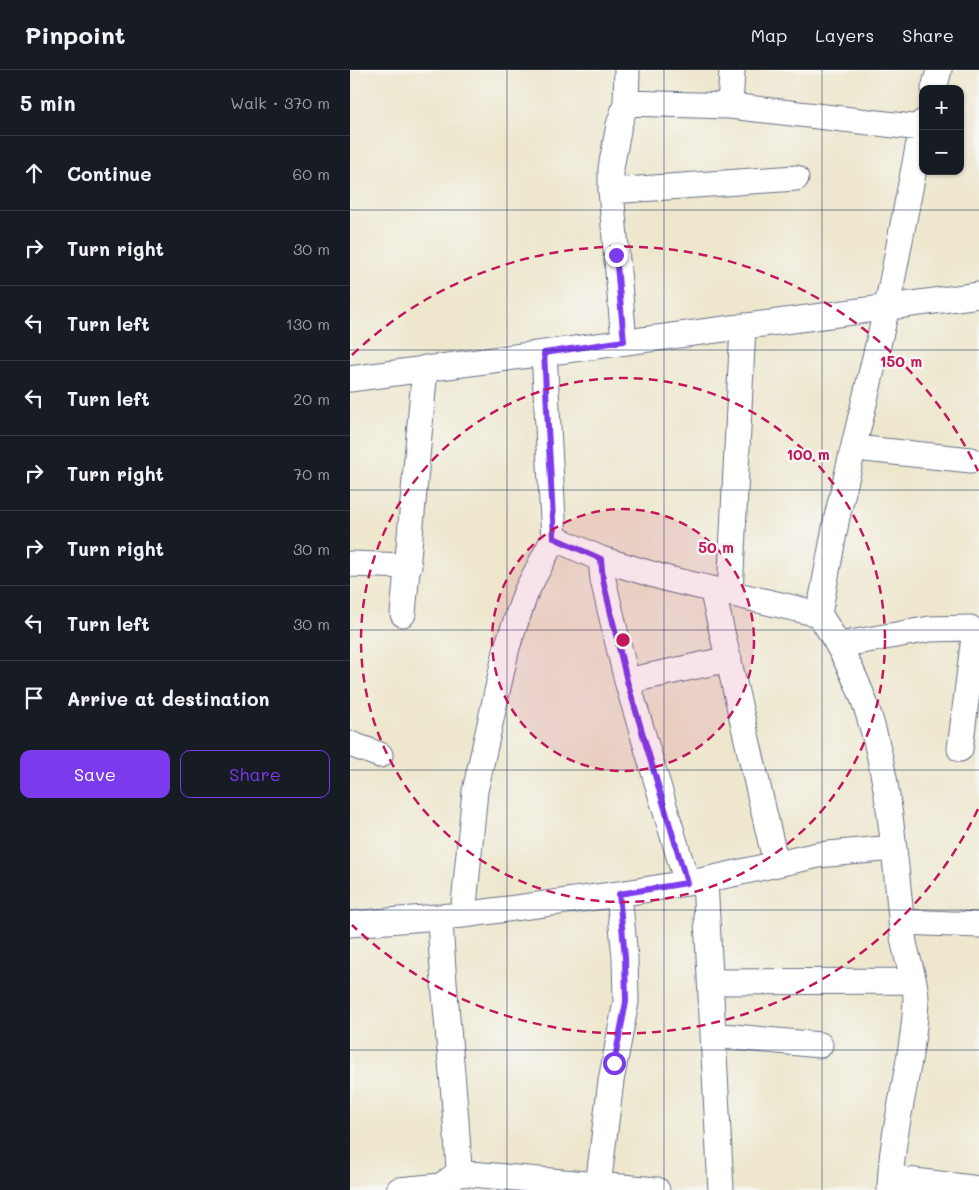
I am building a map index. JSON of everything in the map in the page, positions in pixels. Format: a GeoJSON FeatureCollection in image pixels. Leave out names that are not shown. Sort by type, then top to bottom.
{"type":"FeatureCollection","features":[{"type":"Feature","properties":{"kind":"street"},"geometry":{"type":"LineString","coordinates":[[624,341],[611,191],[611,168],[619,125],[626,103],[627,70]]}},
{"type":"Feature","properties":{"kind":"street"},"geometry":{"type":"LineString","coordinates":[[730,106],[732,70]]}},
{"type":"Feature","properties":{"kind":"street"},"geometry":{"type":"LineString","coordinates":[[935,85],[939,70]]}},
{"type":"Feature","properties":{"kind":"street"},"geometry":{"type":"LineString","coordinates":[[626,103],[730,106],[919,125]]}},
{"type":"Feature","properties":{"kind":"street"},"geometry":{"type":"LineString","coordinates":[[921,130],[887,307],[855,448],[837,517],[819,614],[839,645],[870,717],[880,756],[901,922],[916,1000],[890,1184],[979,1189]]}},
{"type":"Feature","properties":{"kind":"street"},"geometry":{"type":"LineString","coordinates":[[611,191],[796,178]]}},
{"type":"Feature","properties":{"kind":"street"},"geometry":{"type":"LineString","coordinates":[[350,379],[979,295]]}},
{"type":"Feature","properties":{"kind":"street"},"geometry":{"type":"LineString","coordinates":[[743,326],[721,591],[729,659],[776,864]]}},
{"type":"Feature","properties":{"kind":"street"},"geometry":{"type":"LineString","coordinates":[[447,1183],[458,1126],[443,985],[452,916],[475,791],[507,647],[526,592],[554,538],[544,353]]}},
{"type":"Feature","properties":{"kind":"street"},"geometry":{"type":"LineString","coordinates":[[403,614],[409,566],[426,368]]}},
{"type":"Feature","properties":{"kind":"street"},"geometry":{"type":"LineString","coordinates":[[855,448],[971,460]]}},
{"type":"Feature","properties":{"kind":"street"},"geometry":{"type":"LineString","coordinates":[[554,538],[601,559],[668,579],[819,614]]}},
{"type":"Feature","properties":{"kind":"street"},"geometry":{"type":"LineString","coordinates":[[601,559],[603,580],[627,681],[696,882],[711,982],[721,1190]]}},
{"type":"Feature","properties":{"kind":"street"},"geometry":{"type":"LineString","coordinates":[[350,564],[409,566]]}},
{"type":"Feature","properties":{"kind":"street"},"geometry":{"type":"LineString","coordinates":[[839,645],[930,629],[970,628],[973,631],[974,637],[960,749]]}},
{"type":"Feature","properties":{"kind":"street"},"geometry":{"type":"LineString","coordinates":[[627,681],[729,659]]}},
{"type":"Feature","properties":{"kind":"street"},"geometry":{"type":"LineString","coordinates":[[350,744],[380,755]]}},
{"type":"Feature","properties":{"kind":"street"},"geometry":{"type":"LineString","coordinates":[[350,924],[452,916],[619,894],[696,882],[835,852],[893,848]]}},
{"type":"Feature","properties":{"kind":"street"},"geometry":{"type":"LineString","coordinates":[[598,1186],[611,1081],[626,1002],[625,958],[619,894]]}},
{"type":"Feature","properties":{"kind":"street"},"geometry":{"type":"LineString","coordinates":[[901,922],[979,925]]}},
{"type":"Feature","properties":{"kind":"street"},"geometry":{"type":"LineString","coordinates":[[711,982],[912,981]]}},
{"type":"Feature","properties":{"kind":"street"},"geometry":{"type":"LineString","coordinates":[[713,1035],[820,1045]]}},
{"type":"Feature","properties":{"kind":"street"},"geometry":{"type":"LineString","coordinates":[[399,1190],[447,1183],[598,1186],[657,1190]]}},
{"type":"Feature","properties":{"kind":"route"},"geometry":{"type":"LineString","coordinates":[[614,1063],[626,1002],[625,958],[619,894],[687,883],[639,728],[603,580],[601,559],[554,538],[544,353],[624,341],[616,255]]}}]}
